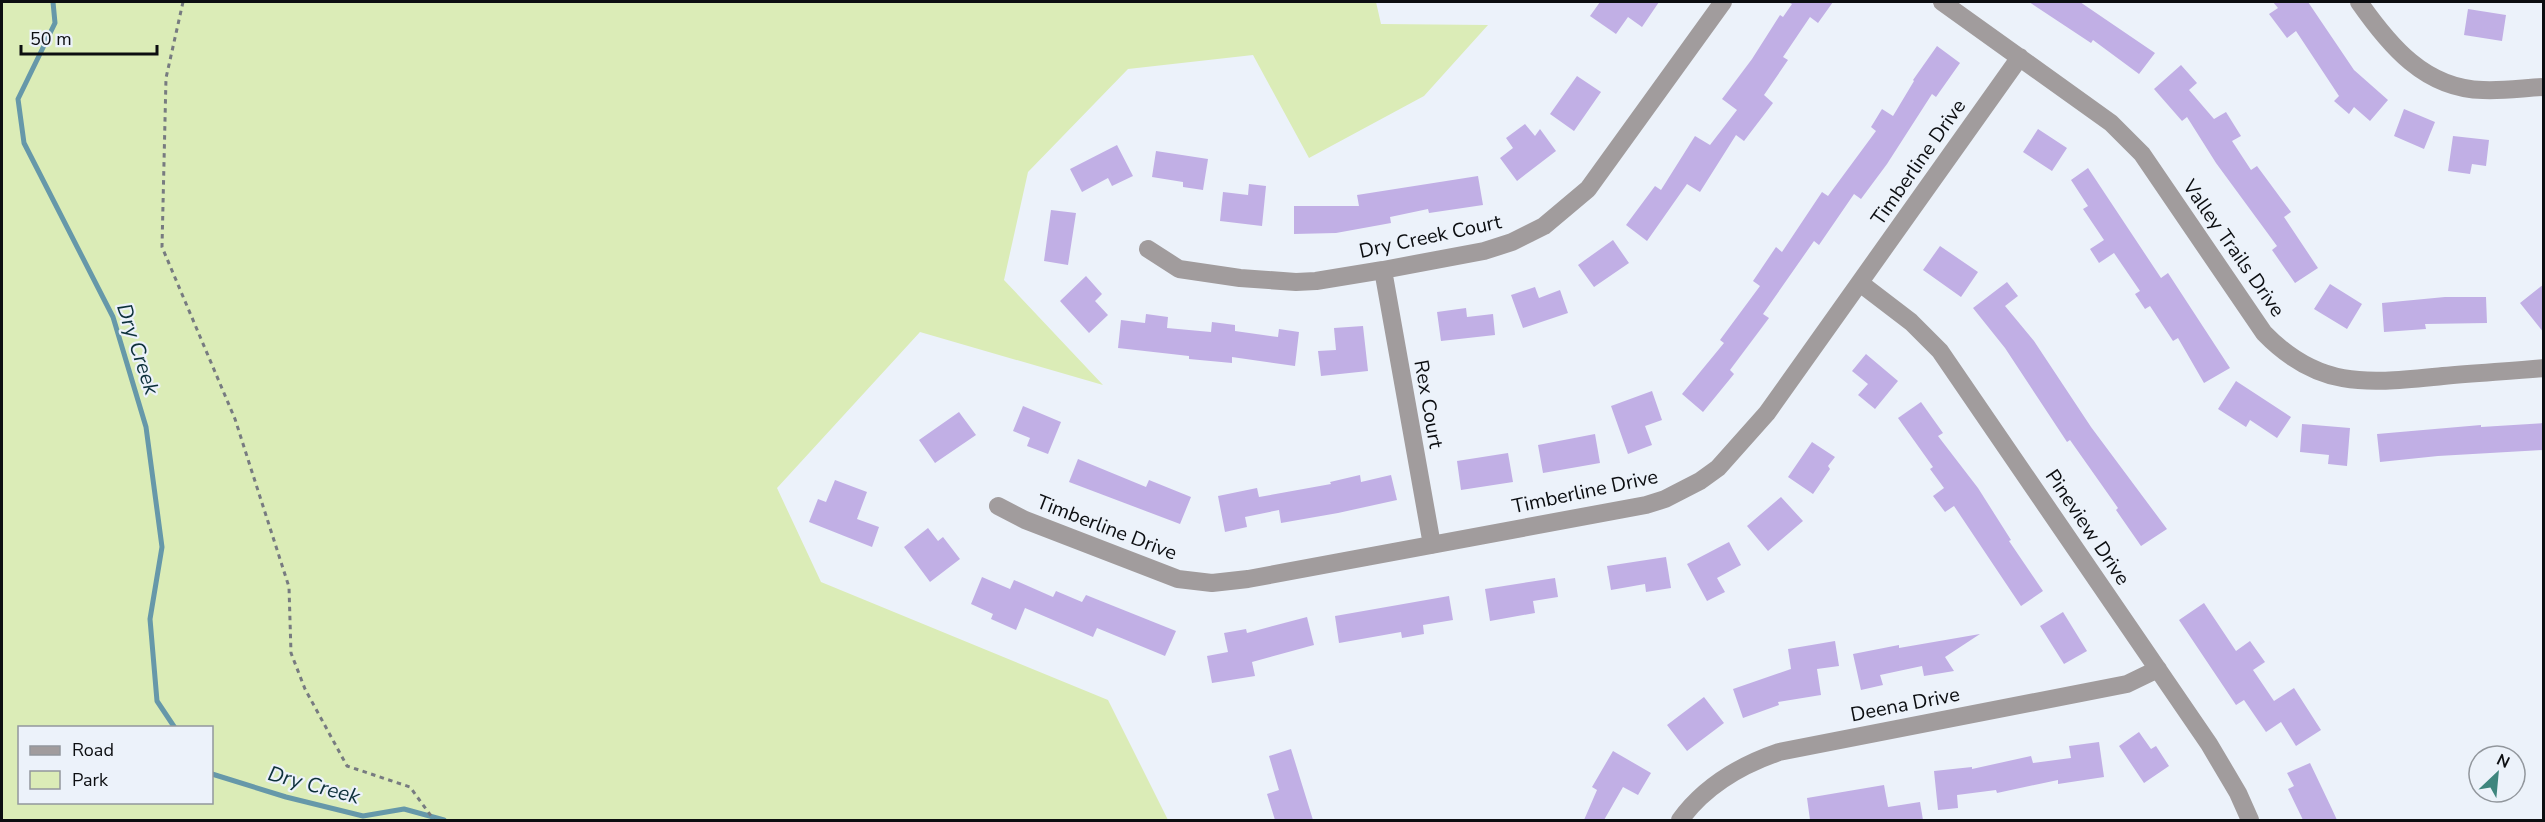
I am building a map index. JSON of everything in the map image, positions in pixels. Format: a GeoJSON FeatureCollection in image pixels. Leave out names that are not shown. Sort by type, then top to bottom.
{"type":"FeatureCollection","features":[{"type":"Feature","properties":{"kind":"street","name":"Dry Creek Court"},"geometry":{"type":"LineString","coordinates":[[1148,249],[1179,269],[1240,278],[1316,281],[1484,251],[1512,242],[1544,226],[1571,206],[1588,189],[1723,2]]}},
{"type":"Feature","properties":{"kind":"street","name":"Valley Trails Drive"},"geometry":{"type":"LineString","coordinates":[[1942,2],[2111,123],[2128,139],[2142,154],[2264,333],[2302,364],[2325,375],[2362,382],[2544,368]]}},
{"type":"Feature","properties":{"kind":"street"},"geometry":{"type":"LineString","coordinates":[[2359,2],[2381,34],[2395,49],[2409,63],[2431,76],[2458,86],[2481,90],[2544,87]]}},
{"type":"Feature","properties":{"kind":"street","name":"Timberline Drive"},"geometry":{"type":"LineString","coordinates":[[998,506],[1025,520],[1178,579],[1212,583],[1248,579],[1432,545],[1646,505],[1665,499],[1700,481],[1732,454],[1767,413],[2019,57]]}},
{"type":"Feature","properties":{"kind":"street","name":"Rex Court"},"geometry":{"type":"LineString","coordinates":[[1383,270],[1432,545]]}},
{"type":"Feature","properties":{"kind":"street","name":"Pineview Drive"},"geometry":{"type":"LineString","coordinates":[[1860,283],[1911,322],[1940,351],[2209,744],[2238,793],[2250,820]]}},
{"type":"Feature","properties":{"kind":"street","name":"Deena Drive"},"geometry":{"type":"LineString","coordinates":[[1680,820],[1707,792],[1736,770],[1779,752],[2127,684],[2158,669]]}},
{"type":"Feature","properties":{"kind":"path"},"geometry":{"type":"LineString","coordinates":[[183,2],[166,78],[162,247],[235,419],[289,587],[291,653],[305,689],[347,766],[410,787],[434,820]]}},
{"type":"Feature","properties":{"kind":"green space"},"geometry":{"type":"Polygon","coordinates":[[[2,2],[1376,2],[1381,24],[1488,25],[1424,96],[1309,158],[1253,55],[1128,69],[1028,172],[1004,280],[1103,385],[920,332],[777,488],[821,582],[1108,700],[1168,820],[2,820],[2,2]]]}},
{"type":"Feature","properties":{"kind":"building"},"geometry":{"type":"Polygon","coordinates":[[[1600,2],[1659,2],[1642,27],[1628,17],[1616,34],[1590,16],[1600,2]]]}},
{"type":"Feature","properties":{"kind":"building"},"geometry":{"type":"Polygon","coordinates":[[[1788,2],[1833,2],[1818,23],[1810,17],[1783,57],[1788,60],[1764,95],[1773,103],[1744,141],[1736,135],[1700,192],[1687,184],[1647,241],[1626,225],[1655,186],[1661,190],[1695,136],[1710,145],[1737,110],[1722,99],[1752,59],[1780,15],[1783,17],[1792,4],[1788,2]]]}},
{"type":"Feature","properties":{"kind":"building"},"geometry":{"type":"Polygon","coordinates":[[[2029,2],[2080,2],[2155,53],[2139,74],[2093,40],[2091,43],[2029,2]]]}},
{"type":"Feature","properties":{"kind":"building"},"geometry":{"type":"Polygon","coordinates":[[[2273,2],[2308,2],[2354,70],[2388,100],[2370,121],[2354,107],[2349,114],[2334,101],[2339,96],[2296,31],[2287,38],[2269,14],[2278,8],[2273,2]]]}},
{"type":"Feature","properties":{"kind":"building"},"geometry":{"type":"Polygon","coordinates":[[[2468,9],[2506,15],[2502,41],[2464,35],[2468,9]]]}},
{"type":"Feature","properties":{"kind":"building"},"geometry":{"type":"Polygon","coordinates":[[[1937,46],[1960,63],[1936,97],[1932,94],[1887,164],[1861,199],[1854,194],[1819,245],[1814,241],[1763,314],[1769,318],[1730,370],[1734,374],[1703,412],[1682,394],[1724,343],[1720,340],[1760,286],[1753,281],[1776,247],[1782,252],[1822,192],[1828,196],[1876,131],[1871,127],[1882,109],[1893,116],[1913,80],[1937,46]]]}},
{"type":"Feature","properties":{"kind":"building"},"geometry":{"type":"Polygon","coordinates":[[[2181,65],[2197,83],[2189,90],[2214,119],[2226,112],[2241,136],[2232,141],[2251,170],[2257,166],[2291,212],[2284,217],[2318,268],[2295,283],[2272,250],[2277,246],[2216,163],[2187,117],[2182,121],[2154,89],[2181,65]]]}},
{"type":"Feature","properties":{"kind":"building"},"geometry":{"type":"Polygon","coordinates":[[[1577,76],[1601,92],[1574,131],[1550,114],[1577,76]]]}},
{"type":"Feature","properties":{"kind":"building"},"geometry":{"type":"Polygon","coordinates":[[[2404,109],[2435,122],[2424,149],[2394,136],[2404,109]]]}},
{"type":"Feature","properties":{"kind":"building"},"geometry":{"type":"Polygon","coordinates":[[[1525,124],[1535,136],[1540,129],[1556,151],[1517,181],[1500,158],[1513,148],[1506,138],[1525,124]]]}},
{"type":"Feature","properties":{"kind":"building"},"geometry":{"type":"Polygon","coordinates":[[[2038,129],[2067,148],[2052,171],[2023,152],[2038,129]]]}},
{"type":"Feature","properties":{"kind":"building"},"geometry":{"type":"Polygon","coordinates":[[[2453,136],[2489,140],[2486,166],[2472,164],[2470,174],[2448,171],[2453,136]]]}},
{"type":"Feature","properties":{"kind":"building"},"geometry":{"type":"Polygon","coordinates":[[[1117,145],[1133,176],[1112,186],[1108,178],[1082,192],[1070,169],[1117,145]]]}},
{"type":"Feature","properties":{"kind":"building"},"geometry":{"type":"Polygon","coordinates":[[[1156,151],[1208,159],[1203,190],[1183,187],[1183,182],[1152,177],[1156,151]]]}},
{"type":"Feature","properties":{"kind":"building"},"geometry":{"type":"Polygon","coordinates":[[[2088,168],[2161,278],[2168,273],[2230,368],[2204,383],[2178,338],[2173,341],[2150,306],[2145,309],[2135,294],[2140,291],[2114,253],[2099,263],[2090,249],[2104,240],[2083,209],[2088,206],[2071,180],[2088,168]]]}},
{"type":"Feature","properties":{"kind":"building"},"geometry":{"type":"Polygon","coordinates":[[[1478,176],[1483,205],[1429,213],[1428,209],[1390,217],[1391,223],[1336,233],[1294,234],[1294,206],[1359,206],[1357,195],[1478,176]]]}},
{"type":"Feature","properties":{"kind":"building"},"geometry":{"type":"Polygon","coordinates":[[[1249,184],[1266,186],[1262,226],[1220,221],[1223,192],[1248,195],[1249,184]]]}},
{"type":"Feature","properties":{"kind":"building"},"geometry":{"type":"Polygon","coordinates":[[[1051,210],[1076,213],[1068,265],[1044,261],[1051,210]]]}},
{"type":"Feature","properties":{"kind":"building"},"geometry":{"type":"Polygon","coordinates":[[[1613,240],[1629,263],[1594,287],[1578,265],[1613,240]]]}},
{"type":"Feature","properties":{"kind":"building"},"geometry":{"type":"Polygon","coordinates":[[[1940,246],[1978,272],[1961,297],[1923,270],[1940,246]]]}},
{"type":"Feature","properties":{"kind":"building"},"geometry":{"type":"Polygon","coordinates":[[[1086,276],[1102,294],[1095,301],[1108,315],[1089,333],[1060,301],[1086,276]]]}},
{"type":"Feature","properties":{"kind":"building"},"geometry":{"type":"Polygon","coordinates":[[[2007,282],[2018,296],[2005,306],[2034,341],[2091,427],[2167,529],[2141,546],[2116,510],[2118,508],[2070,440],[2067,442],[2005,348],[1973,308],[2007,282]]]}},
{"type":"Feature","properties":{"kind":"building"},"geometry":{"type":"Polygon","coordinates":[[[2330,284],[2362,304],[2347,329],[2314,309],[2330,284]]]}},
{"type":"Feature","properties":{"kind":"building"},"geometry":{"type":"Polygon","coordinates":[[[2544,284],[2544,333],[2520,303],[2544,284]]]}},
{"type":"Feature","properties":{"kind":"building"},"geometry":{"type":"Polygon","coordinates":[[[1535,287],[1539,298],[1560,290],[1568,313],[1523,328],[1511,295],[1535,287]]]}},
{"type":"Feature","properties":{"kind":"building"},"geometry":{"type":"Polygon","coordinates":[[[2445,297],[2486,297],[2487,323],[2425,324],[2426,329],[2384,332],[2382,303],[2445,297]]]}},
{"type":"Feature","properties":{"kind":"building"},"geometry":{"type":"Polygon","coordinates":[[[1466,308],[1467,317],[1493,314],[1495,335],[1441,341],[1437,312],[1466,308]]]}},
{"type":"Feature","properties":{"kind":"building"},"geometry":{"type":"Polygon","coordinates":[[[1146,314],[1168,317],[1167,328],[1211,332],[1212,322],[1235,325],[1235,331],[1278,337],[1279,329],[1299,332],[1295,366],[1232,357],[1232,363],[1189,359],[1189,356],[1118,348],[1121,320],[1145,323],[1146,314]]]}},
{"type":"Feature","properties":{"kind":"building"},"geometry":{"type":"Polygon","coordinates":[[[1363,326],[1368,371],[1321,376],[1318,351],[1336,350],[1334,328],[1363,326]]]}},
{"type":"Feature","properties":{"kind":"building"},"geometry":{"type":"Polygon","coordinates":[[[1866,354],[1898,381],[1875,409],[1858,395],[1868,384],[1852,371],[1866,354]]]}},
{"type":"Feature","properties":{"kind":"building"},"geometry":{"type":"Polygon","coordinates":[[[2236,381],[2291,417],[2277,438],[2250,420],[2246,427],[2218,409],[2236,381]]]}},
{"type":"Feature","properties":{"kind":"building"},"geometry":{"type":"Polygon","coordinates":[[[1652,391],[1662,420],[1645,426],[1652,445],[1628,454],[1611,406],[1652,391]]]}},
{"type":"Feature","properties":{"kind":"building"},"geometry":{"type":"Polygon","coordinates":[[[1921,402],[1943,433],[1938,436],[1978,488],[2011,540],[2009,541],[2043,591],[2021,606],[1954,506],[1945,512],[1933,496],[1944,488],[1930,469],[1933,467],[1898,418],[1921,402]]]}},
{"type":"Feature","properties":{"kind":"building"},"geometry":{"type":"Polygon","coordinates":[[[1023,406],[1061,422],[1048,454],[1027,446],[1030,438],[1013,431],[1023,406]]]}},
{"type":"Feature","properties":{"kind":"building"},"geometry":{"type":"Polygon","coordinates":[[[959,412],[976,435],[935,463],[919,440],[959,412]]]}},
{"type":"Feature","properties":{"kind":"building"},"geometry":{"type":"Polygon","coordinates":[[[2544,423],[2544,450],[2380,462],[2377,434],[2481,425],[2481,427],[2544,423]]]}},
{"type":"Feature","properties":{"kind":"building"},"geometry":{"type":"Polygon","coordinates":[[[2302,424],[2350,428],[2347,466],[2328,464],[2329,455],[2300,452],[2302,424]]]}},
{"type":"Feature","properties":{"kind":"building"},"geometry":{"type":"Polygon","coordinates":[[[1595,434],[1600,463],[1543,473],[1538,445],[1595,434]]]}},
{"type":"Feature","properties":{"kind":"building"},"geometry":{"type":"Polygon","coordinates":[[[1812,442],[1835,457],[1828,466],[1830,469],[1813,494],[1788,477],[1812,442]]]}},
{"type":"Feature","properties":{"kind":"building"},"geometry":{"type":"Polygon","coordinates":[[[1508,453],[1513,482],[1461,490],[1457,461],[1508,453]]]}},
{"type":"Feature","properties":{"kind":"building"},"geometry":{"type":"Polygon","coordinates":[[[1078,459],[1146,487],[1149,480],[1191,497],[1180,524],[1069,482],[1078,459]]]}},
{"type":"Feature","properties":{"kind":"building"},"geometry":{"type":"Polygon","coordinates":[[[1360,475],[1361,482],[1391,475],[1397,500],[1281,523],[1279,510],[1245,517],[1247,527],[1225,532],[1218,496],[1257,488],[1259,497],[1331,484],[1330,482],[1360,475]]]}},
{"type":"Feature","properties":{"kind":"building"},"geometry":{"type":"Polygon","coordinates":[[[835,480],[867,492],[857,519],[879,527],[872,547],[809,522],[818,499],[826,502],[835,480]]]}},
{"type":"Feature","properties":{"kind":"building"},"geometry":{"type":"Polygon","coordinates":[[[1781,497],[1803,521],[1768,551],[1747,526],[1781,497]]]}},
{"type":"Feature","properties":{"kind":"building"},"geometry":{"type":"Polygon","coordinates":[[[928,528],[938,541],[943,537],[960,559],[930,582],[904,547],[928,528]]]}},
{"type":"Feature","properties":{"kind":"building"},"geometry":{"type":"Polygon","coordinates":[[[1729,542],[1741,565],[1717,578],[1725,592],[1707,601],[1687,564],[1729,542]]]}},
{"type":"Feature","properties":{"kind":"building"},"geometry":{"type":"Polygon","coordinates":[[[1666,557],[1671,588],[1646,592],[1645,584],[1611,590],[1607,566],[1666,557]]]}},
{"type":"Feature","properties":{"kind":"building"},"geometry":{"type":"Polygon","coordinates":[[[982,577],[1010,589],[1014,580],[1053,597],[1056,591],[1082,602],[1086,595],[1176,631],[1165,656],[1097,628],[1093,637],[1025,608],[1016,630],[991,619],[993,614],[971,604],[982,577]]]}},
{"type":"Feature","properties":{"kind":"building"},"geometry":{"type":"Polygon","coordinates":[[[1555,578],[1558,597],[1533,601],[1535,613],[1490,621],[1485,589],[1555,578]]]}},
{"type":"Feature","properties":{"kind":"building"},"geometry":{"type":"Polygon","coordinates":[[[1449,596],[1453,620],[1423,625],[1424,634],[1402,638],[1401,632],[1339,643],[1335,616],[1449,596]]]}},
{"type":"Feature","properties":{"kind":"building"},"geometry":{"type":"Polygon","coordinates":[[[2204,603],[2236,651],[2250,641],[2265,662],[2253,670],[2274,701],[2294,688],[2321,730],[2296,746],[2281,722],[2266,732],[2244,700],[2236,705],[2179,620],[2204,603]]]}},
{"type":"Feature","properties":{"kind":"building"},"geometry":{"type":"Polygon","coordinates":[[[2063,612],[2087,651],[2064,664],[2040,626],[2063,612]]]}},
{"type":"Feature","properties":{"kind":"building"},"geometry":{"type":"Polygon","coordinates":[[[1307,617],[1314,645],[1252,662],[1255,676],[1212,683],[1207,656],[1228,652],[1224,633],[1246,629],[1247,633],[1307,617]]]}},
{"type":"Feature","properties":{"kind":"building"},"geometry":{"type":"Polygon","coordinates":[[[1980,634],[1945,657],[1954,671],[1924,676],[1922,666],[1880,675],[1883,685],[1861,690],[1853,654],[1980,634]]]}},
{"type":"Feature","properties":{"kind":"building"},"geometry":{"type":"Polygon","coordinates":[[[1835,641],[1839,666],[1817,669],[1821,695],[1778,702],[1779,705],[1743,718],[1733,689],[1791,669],[1788,649],[1835,641]]]}},
{"type":"Feature","properties":{"kind":"building"},"geometry":{"type":"Polygon","coordinates":[[[1704,697],[1724,723],[1687,751],[1667,725],[1704,697]]]}},
{"type":"Feature","properties":{"kind":"building"},"geometry":{"type":"Polygon","coordinates":[[[2139,732],[2151,749],[2156,746],[2169,766],[2144,783],[2119,746],[2139,732]]]}},
{"type":"Feature","properties":{"kind":"building"},"geometry":{"type":"Polygon","coordinates":[[[2099,742],[2104,777],[2058,784],[2058,780],[1997,793],[1996,790],[1957,795],[1958,808],[1938,810],[1934,771],[1972,767],[1972,769],[2031,756],[2033,763],[2071,758],[2069,746],[2099,742]]]}},
{"type":"Feature","properties":{"kind":"building"},"geometry":{"type":"Polygon","coordinates":[[[1291,749],[1313,820],[1275,820],[1267,794],[1279,790],[1269,756],[1291,749]]]}},
{"type":"Feature","properties":{"kind":"building"},"geometry":{"type":"Polygon","coordinates":[[[1613,751],[1651,773],[1638,795],[1623,787],[1604,820],[1584,820],[1597,790],[1592,787],[1613,751]]]}},
{"type":"Feature","properties":{"kind":"building"},"geometry":{"type":"Polygon","coordinates":[[[2310,763],[2337,820],[2303,820],[2288,789],[2294,786],[2287,773],[2310,763]]]}},
{"type":"Feature","properties":{"kind":"building"},"geometry":{"type":"Polygon","coordinates":[[[1884,785],[1888,807],[1920,802],[1923,820],[1810,820],[1807,798],[1884,785]]]}},
{"type":"Feature","properties":{"kind":"waterway","name":"Dry Creek"},"geometry":{"type":"LineString","coordinates":[[53,2],[55,23],[18,99],[24,143],[113,317],[146,427],[162,547],[150,619],[157,701],[174,726]]}},
{"type":"Feature","properties":{"kind":"waterway","name":"Dry Creek"},"geometry":{"type":"LineString","coordinates":[[213,774],[286,797],[363,816],[404,809],[444,820]]}}]}
